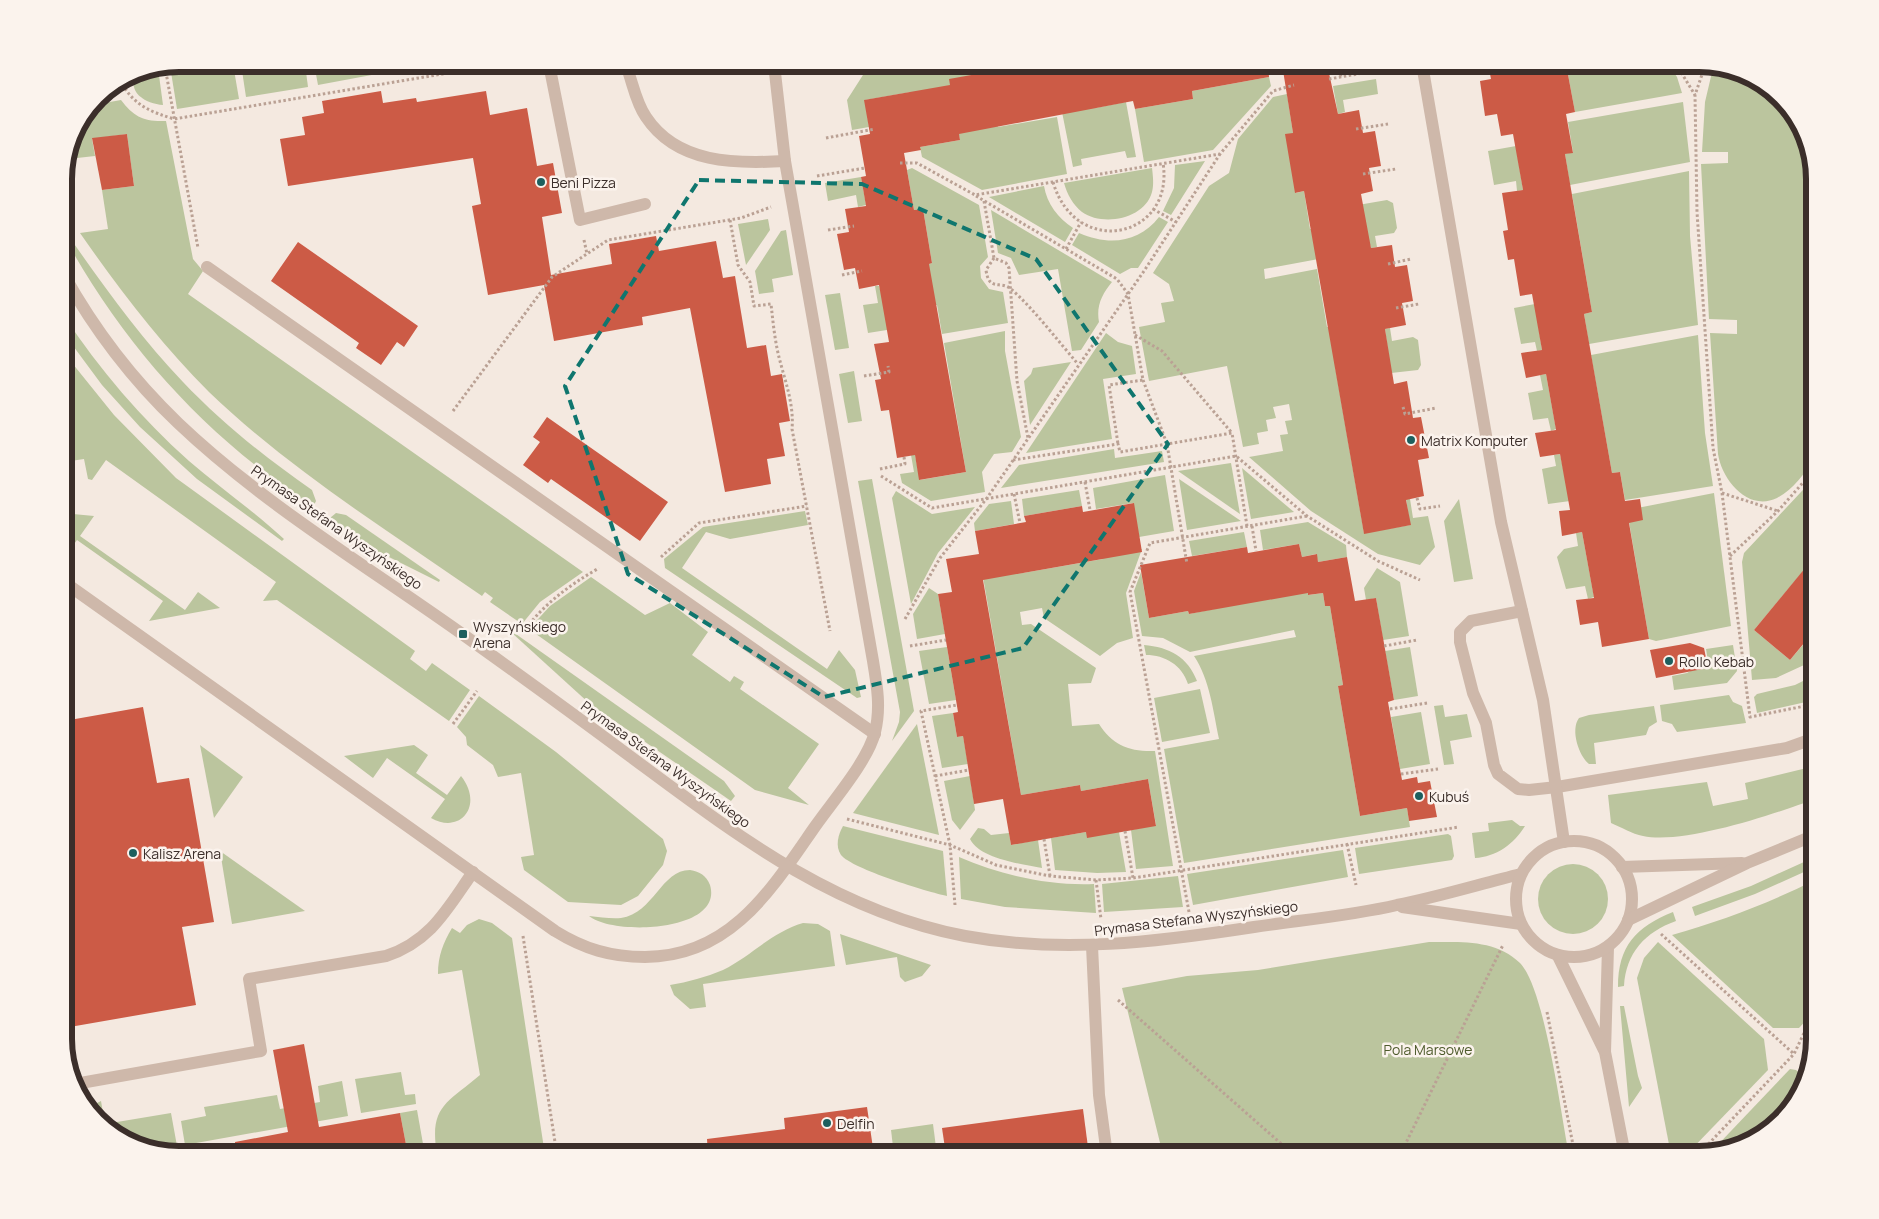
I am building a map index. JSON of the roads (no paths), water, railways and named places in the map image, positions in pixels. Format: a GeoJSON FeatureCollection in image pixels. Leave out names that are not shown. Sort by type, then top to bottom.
{"type":"FeatureCollection","features":[{"type":"Feature","properties":{"kind":"street"},"geometry":{"type":"LineString","coordinates":[[1423,72],[1502,522],[1543,700],[1564,842]]}},
{"type":"Feature","properties":{"kind":"street"},"geometry":{"type":"LineString","coordinates":[[551,73],[580,220],[645,204]]}},
{"type":"Feature","properties":{"kind":"street"},"geometry":{"type":"LineString","coordinates":[[629,73],[639,104],[646,117],[668,140],[695,154],[730,162],[785,161]]}},
{"type":"Feature","properties":{"kind":"street"},"geometry":{"type":"LineString","coordinates":[[73,588],[577,945],[628,957],[681,954],[704,945],[745,917],[767,895],[861,761],[875,734],[879,707],[877,685],[785,161],[775,73]]}},
{"type":"Feature","properties":{"kind":"street"},"geometry":{"type":"LineString","coordinates":[[207,267],[875,734]]}},
{"type":"Feature","properties":{"kind":"street","name":"Prymasa Stefana Wyszyńskiego"},"geometry":{"type":"LineString","coordinates":[[73,290],[100,333],[137,379],[177,422],[262,493],[590,726],[725,827],[787,867],[847,898],[922,926],[963,936],[1006,942],[1092,946],[1194,936],[1395,906],[1521,874]]}},
{"type":"Feature","properties":{"kind":"street"},"geometry":{"type":"LineString","coordinates":[[1522,611],[1471,621],[1460,632],[1460,642],[1473,692],[1486,723],[1494,766],[1498,774],[1518,789],[1529,790],[1557,787],[1787,748],[1806,741]]}},
{"type":"Feature","properties":{"kind":"street"},"geometry":{"type":"LineString","coordinates":[[1628,920],[1747,863],[1806,839]]}},
{"type":"Feature","properties":{"kind":"street"},"geometry":{"type":"LineString","coordinates":[[1581,841],[1597,846],[1611,854],[1622,867],[1629,879],[1632,892],[1628,920],[1624,930],[1608,947],[1584,956],[1558,956],[1543,949],[1530,938],[1521,924],[1516,908],[1516,891],[1521,874],[1531,858],[1546,847],[1564,842],[1581,841]]}},
{"type":"Feature","properties":{"kind":"street"},"geometry":{"type":"LineString","coordinates":[[1622,867],[1747,863]]}},
{"type":"Feature","properties":{"kind":"street"},"geometry":{"type":"LineString","coordinates":[[82,1083],[261,1051],[249,979],[386,956],[403,950],[418,942],[431,929],[473,872]]}},
{"type":"Feature","properties":{"kind":"street","name":"Prymasa Stefana Wyszyńskiego"},"geometry":{"type":"LineString","coordinates":[[1395,906],[1521,924]]}},
{"type":"Feature","properties":{"kind":"street"},"geometry":{"type":"LineString","coordinates":[[1092,946],[1098,1085],[1106,1146]]}},
{"type":"Feature","properties":{"kind":"street"},"geometry":{"type":"LineString","coordinates":[[1608,947],[1605,1052],[1623,1146]]}},
{"type":"Feature","properties":{"kind":"street"},"geometry":{"type":"LineString","coordinates":[[1558,956],[1605,1052]]}},
{"type":"Feature","properties":{"kind":"place","name":"Beni Pizza"},"geometry":{"type":"Point","coordinates":[541,182]}},
{"type":"Feature","properties":{"kind":"place","name":"Matrix Komputer"},"geometry":{"type":"Point","coordinates":[1411,440]}},
{"type":"Feature","properties":{"kind":"place","name":"Wyszyńskiego Arena"},"geometry":{"type":"Point","coordinates":[463,634]}},
{"type":"Feature","properties":{"kind":"place","name":"Rollo Kebab"},"geometry":{"type":"Point","coordinates":[1669,661]}},
{"type":"Feature","properties":{"kind":"place","name":"Kubuś"},"geometry":{"type":"Point","coordinates":[1419,796]}},
{"type":"Feature","properties":{"kind":"place","name":"Kalisz Arena"},"geometry":{"type":"Point","coordinates":[133,853]}},
{"type":"Feature","properties":{"kind":"place","name":"Delfin"},"geometry":{"type":"Point","coordinates":[827,1123]}},
{"type":"Feature","properties":{"kind":"park label","name":"Pola Marsowe"},"geometry":{"type":"Point","coordinates":[1428,1049]}}]}
